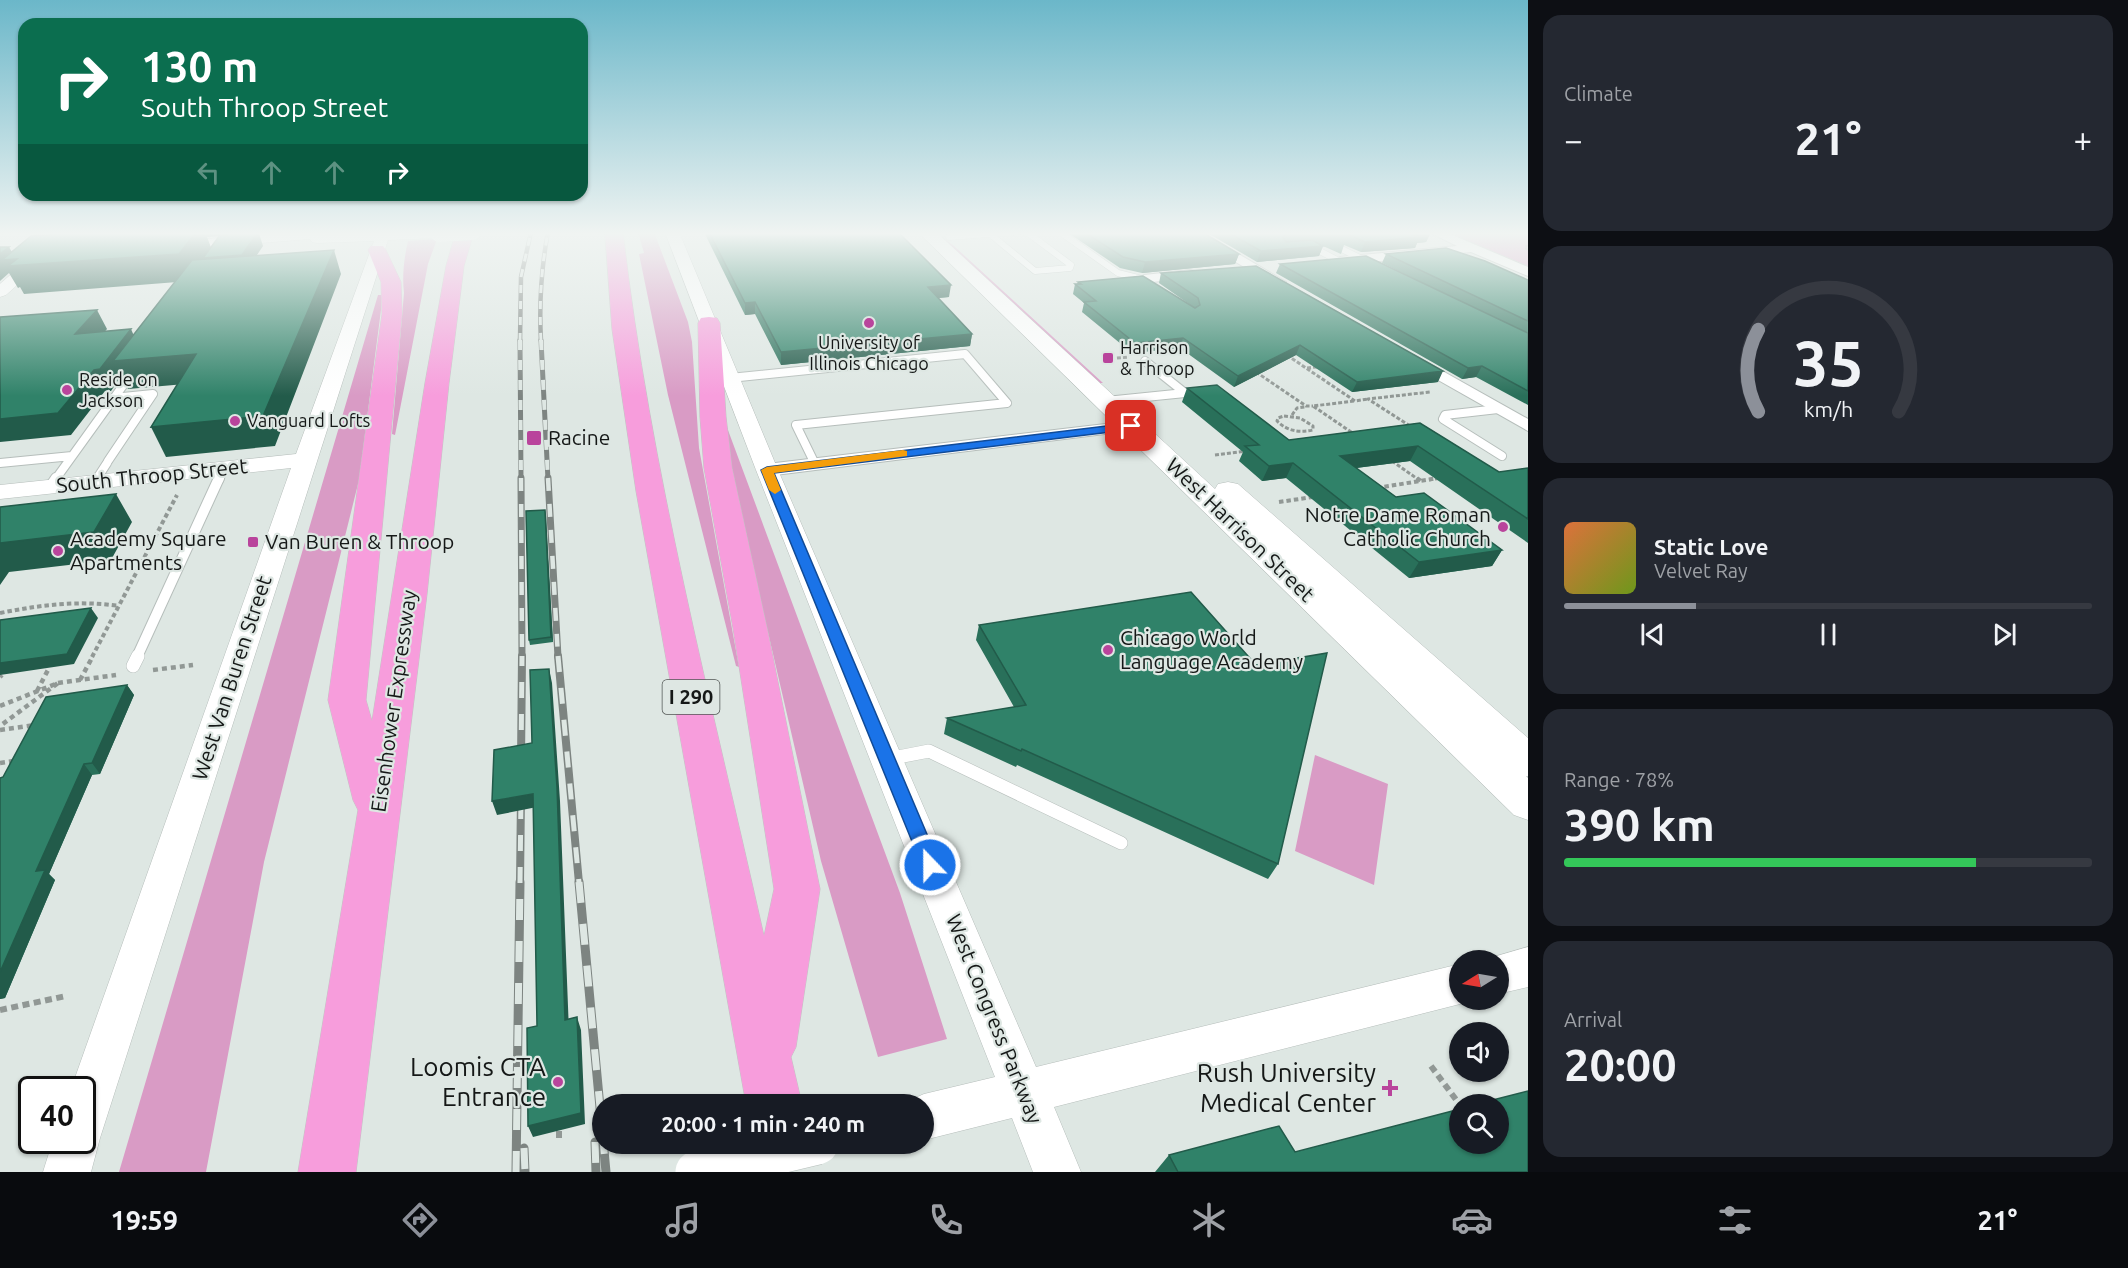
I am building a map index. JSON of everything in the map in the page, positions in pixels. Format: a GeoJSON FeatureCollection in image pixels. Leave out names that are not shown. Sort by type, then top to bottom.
{"type":"FeatureCollection","features":[{"type":"Feature","properties":{"kind":"highway"},"geometry":{"type":"LineString","coordinates":[[377,814],[347,700],[392,314],[390,287]]}},
{"type":"Feature","properties":{"kind":"highway","name":"Eisenhower Expressway"},"geometry":{"type":"LineString","coordinates":[[327,1172],[451,287]]}},
{"type":"Feature","properties":{"kind":"highway","name":"I 290"},"geometry":{"type":"LineString","coordinates":[[619,287],[623,329],[650,491],[770,1084]]}},
{"type":"Feature","properties":{"kind":"highway"},"geometry":{"type":"LineString","coordinates":[[709,323],[713,417],[718,468],[750,628],[797,889],[770,1084]]}},
{"type":"Feature","properties":{"kind":"highway"},"geometry":{"type":"LineString","coordinates":[[784,1154],[788,1172]]}},
{"type":"Feature","properties":{"kind":"main road","name":"West Harrison Street"},"geometry":{"type":"LineString","coordinates":[[987,287],[1122,409],[1528,761]]}},
{"type":"Feature","properties":{"kind":"main road","name":"West Harrison Street"},"geometry":{"type":"LineString","coordinates":[[998,287],[1528,803]]}},
{"type":"Feature","properties":{"kind":"street","name":"West Van Buren Street"},"geometry":{"type":"LineString","coordinates":[[96,1082],[365,287]]}},
{"type":"Feature","properties":{"kind":"street","name":"West Congress Parkway"},"geometry":{"type":"LineString","coordinates":[[694,287],[767,470],[1057,1172]]}},
{"type":"Feature","properties":{"kind":"street"},"geometry":{"type":"LineString","coordinates":[[1286,287],[1297,293]]}},
{"type":"Feature","properties":{"kind":"street"},"geometry":{"type":"LineString","coordinates":[[1397,351],[1528,426]]}},
{"type":"Feature","properties":{"kind":"street"},"geometry":{"type":"LineString","coordinates":[[767,470],[815,464],[1122,409]]}},
{"type":"Feature","properties":{"kind":"street","name":"South Throop Street"},"geometry":{"type":"LineString","coordinates":[[0,492],[50,487],[103,469],[224,468],[305,459]]}},
{"type":"Feature","properties":{"kind":"street"},"geometry":{"type":"LineString","coordinates":[[1509,971],[1528,967]]}},
{"type":"Feature","properties":{"kind":"street"},"geometry":{"type":"LineString","coordinates":[[934,1114],[1449,987]]}},
{"type":"Feature","properties":{"kind":"street"},"geometry":{"type":"LineString","coordinates":[[66,1172],[72,1154]]}},
{"type":"Feature","properties":{"kind":"street"},"geometry":{"type":"LineString","coordinates":[[697,1172],[771,1154]]}},
{"type":"Feature","properties":{"kind":"lane"},"geometry":{"type":"LineString","coordinates":[[730,378],[965,354],[1007,403],[796,425],[815,464]]}},
{"type":"Feature","properties":{"kind":"lane"},"geometry":{"type":"LineString","coordinates":[[1122,409],[1185,393],[1143,358]]}},
{"type":"Feature","properties":{"kind":"lane"},"geometry":{"type":"LineString","coordinates":[[50,487],[140,361]]}},
{"type":"Feature","properties":{"kind":"lane"},"geometry":{"type":"LineString","coordinates":[[103,469],[153,394],[113,398]]}},
{"type":"Feature","properties":{"kind":"lane"},"geometry":{"type":"LineString","coordinates":[[1498,409],[1445,415],[1443,419],[1502,456]]}},
{"type":"Feature","properties":{"kind":"lane"},"geometry":{"type":"LineString","coordinates":[[0,463],[72,456]]}},
{"type":"Feature","properties":{"kind":"lane"},"geometry":{"type":"LineString","coordinates":[[133,666],[224,468]]}},
{"type":"Feature","properties":{"kind":"lane"},"geometry":{"type":"LineString","coordinates":[[887,759],[929,751],[1121,843]]}},
{"type":"Feature","properties":{"kind":"path"},"geometry":{"type":"LineString","coordinates":[[1163,345],[1172,352]]}},
{"type":"Feature","properties":{"kind":"path"},"geometry":{"type":"LineString","coordinates":[[1173,360],[1164,353],[1191,350]]}},
{"type":"Feature","properties":{"kind":"path"},"geometry":{"type":"LineString","coordinates":[[1287,355],[1355,401]]}},
{"type":"Feature","properties":{"kind":"path"},"geometry":{"type":"LineString","coordinates":[[1105,359],[1143,358]]}},
{"type":"Feature","properties":{"kind":"path"},"geometry":{"type":"LineString","coordinates":[[1306,368],[1327,366]]}},
{"type":"Feature","properties":{"kind":"path"},"geometry":{"type":"LineString","coordinates":[[1250,367],[1306,406]]}},
{"type":"Feature","properties":{"kind":"path"},"geometry":{"type":"LineString","coordinates":[[1292,416],[1309,421],[1313,430],[1298,432],[1288,429],[1277,421],[1278,418],[1292,416],[1297,408],[1306,406],[1432,392]]}},
{"type":"Feature","properties":{"kind":"path"},"geometry":{"type":"LineString","coordinates":[[1368,399],[1416,430]]}},
{"type":"Feature","properties":{"kind":"path"},"geometry":{"type":"LineString","coordinates":[[1313,406],[1358,436],[1346,438]]}},
{"type":"Feature","properties":{"kind":"path"},"geometry":{"type":"LineString","coordinates":[[1215,455],[1258,450]]}},
{"type":"Feature","properties":{"kind":"path"},"geometry":{"type":"LineString","coordinates":[[1384,455],[1420,481]]}},
{"type":"Feature","properties":{"kind":"path"},"geometry":{"type":"LineString","coordinates":[[1374,488],[1451,477]]}},
{"type":"Feature","properties":{"kind":"path"},"geometry":{"type":"LineString","coordinates":[[80,680],[179,490]]}},
{"type":"Feature","properties":{"kind":"path"},"geometry":{"type":"LineString","coordinates":[[1269,503],[1316,497]]}},
{"type":"Feature","properties":{"kind":"path"},"geometry":{"type":"LineString","coordinates":[[0,613],[29,607],[86,604],[119,606]]}},
{"type":"Feature","properties":{"kind":"path"},"geometry":{"type":"LineString","coordinates":[[80,613],[86,604]]}},
{"type":"Feature","properties":{"kind":"path"},"geometry":{"type":"LineString","coordinates":[[26,617],[29,607]]}},
{"type":"Feature","properties":{"kind":"path"},"geometry":{"type":"LineString","coordinates":[[37,692],[49,668]]}},
{"type":"Feature","properties":{"kind":"path"},"geometry":{"type":"LineString","coordinates":[[0,706],[58,683],[0,728]]}},
{"type":"Feature","properties":{"kind":"path"},"geometry":{"type":"LineString","coordinates":[[0,728],[45,724]]}},
{"type":"Feature","properties":{"kind":"path"},"geometry":{"type":"LineString","coordinates":[[0,763],[18,760]]}},
{"type":"Feature","properties":{"kind":"path"},"geometry":{"type":"LineString","coordinates":[[0,1010],[66,996]]}},
{"type":"Feature","properties":{"kind":"path"},"geometry":{"type":"LineString","coordinates":[[1431,1066],[1452,1094]]}},
{"type":"Feature","properties":{"kind":"path"},"geometry":{"type":"LineString","coordinates":[[559,1131],[559,1141]]}},
{"type":"Feature","properties":{"kind":"shaded area"},"geometry":{"type":"Polygon","coordinates":[[[404,287],[424,287],[395,435],[392,434],[404,287]]]}},
{"type":"Feature","properties":{"kind":"shaded area"},"geometry":{"type":"Polygon","coordinates":[[[646,287],[675,287],[688,322],[692,342],[699,448],[739,667],[736,666],[668,395],[646,287]]]}},
{"type":"Feature","properties":{"kind":"shaded area"},"geometry":{"type":"Polygon","coordinates":[[[995,287],[998,287],[1103,383],[1100,383],[995,287]]]}},
{"type":"Feature","properties":{"kind":"shaded area"},"geometry":{"type":"Polygon","coordinates":[[[378,295],[381,295],[381,310],[359,480],[264,862],[206,1172],[119,1172],[378,295]]]}},
{"type":"Feature","properties":{"kind":"shaded area"},"geometry":{"type":"Polygon","coordinates":[[[722,414],[900,893],[947,1039],[878,1057],[821,861],[725,447],[722,414]]]}},
{"type":"Feature","properties":{"kind":"shaded area"},"geometry":{"type":"Polygon","coordinates":[[[1315,755],[1388,784],[1374,885],[1295,851],[1315,755]]]}},
{"type":"Feature","properties":{"kind":"building"},"geometry":{"type":"Polygon","coordinates":[[[171,287],[318,287],[263,416],[151,427],[196,354],[113,361],[171,287]]]}},
{"type":"Feature","properties":{"kind":"building"},"geometry":{"type":"Polygon","coordinates":[[[737,287],[932,287],[928,287],[972,334],[781,352],[755,302],[745,303],[737,287]]]}},
{"type":"Feature","properties":{"kind":"building"},"geometry":{"type":"Polygon","coordinates":[[[1078,287],[1160,287],[1195,308],[1200,305],[1198,298],[1181,287],[1293,287],[1443,371],[1357,382],[1300,345],[1238,376],[1183,338],[1135,343],[1084,302],[1096,301],[1078,287]]]}},
{"type":"Feature","properties":{"kind":"building"},"geometry":{"type":"Polygon","coordinates":[[[1321,287],[1431,287],[1528,333],[1528,391],[1482,366],[1468,368],[1321,287]]]}},
{"type":"Feature","properties":{"kind":"building"},"geometry":{"type":"Polygon","coordinates":[[[1455,287],[1528,287],[1528,321],[1455,287]]]}},
{"type":"Feature","properties":{"kind":"building"},"geometry":{"type":"Polygon","coordinates":[[[97,310],[75,334],[131,329],[100,369],[94,370],[58,413],[0,419],[0,317],[97,310]]]}},
{"type":"Feature","properties":{"kind":"building"},"geometry":{"type":"Polygon","coordinates":[[[1217,385],[1289,440],[1420,423],[1499,472],[1528,468],[1528,519],[1418,446],[1340,456],[1396,497],[1424,493],[1502,550],[1419,562],[1293,463],[1269,466],[1245,446],[1259,445],[1187,388],[1217,385]]]}},
{"type":"Feature","properties":{"kind":"building"},"geometry":{"type":"Polygon","coordinates":[[[116,494],[94,532],[0,543],[0,507],[116,494]]]}},
{"type":"Feature","properties":{"kind":"building"},"geometry":{"type":"Polygon","coordinates":[[[545,510],[551,637],[529,640],[526,511],[545,510]]]}},
{"type":"Feature","properties":{"kind":"building","name":"Chicago World Language Academy"},"geometry":{"type":"Polygon","coordinates":[[[1191,592],[1256,665],[1327,653],[1278,864],[1022,749],[1021,751],[947,718],[1026,705],[979,625],[1191,592]]]}},
{"type":"Feature","properties":{"kind":"building"},"geometry":{"type":"Polygon","coordinates":[[[91,608],[67,654],[0,663],[0,620],[91,608]]]}},
{"type":"Feature","properties":{"kind":"building"},"geometry":{"type":"Polygon","coordinates":[[[549,669],[557,787],[565,1020],[577,1017],[581,1113],[528,1126],[527,1028],[537,1026],[533,794],[492,801],[494,750],[532,743],[530,670],[549,669]]]}},
{"type":"Feature","properties":{"kind":"building"},"geometry":{"type":"Polygon","coordinates":[[[127,685],[92,763],[84,764],[36,871],[45,870],[0,972],[0,778],[3,777],[46,697],[127,685]]]}},
{"type":"Feature","properties":{"kind":"building"},"geometry":{"type":"Polygon","coordinates":[[[1528,1091],[1528,1172],[1178,1172],[1169,1155],[1279,1126],[1295,1152],[1449,1112],[1449,1154],[1509,1154],[1509,1096],[1528,1091]]]}},
{"type":"Feature","properties":{"kind":"railway"},"geometry":{"type":"LineString","coordinates":[[520,341],[521,287]]}},
{"type":"Feature","properties":{"kind":"railway"},"geometry":{"type":"LineString","coordinates":[[541,287],[541,341]]}},
{"type":"Feature","properties":{"kind":"railway"},"geometry":{"type":"LineString","coordinates":[[541,340],[548,480]]}},
{"type":"Feature","properties":{"kind":"railway"},"geometry":{"type":"LineString","coordinates":[[520,341],[521,480]]}},
{"type":"Feature","properties":{"kind":"railway"},"geometry":{"type":"LineString","coordinates":[[521,478],[522,656]]}},
{"type":"Feature","properties":{"kind":"railway"},"geometry":{"type":"LineString","coordinates":[[548,478],[558,657]]}},
{"type":"Feature","properties":{"kind":"railway"},"geometry":{"type":"LineString","coordinates":[[521,762],[522,656]]}},
{"type":"Feature","properties":{"kind":"railway"},"geometry":{"type":"LineString","coordinates":[[558,656],[579,883]]}},
{"type":"Feature","properties":{"kind":"railway"},"geometry":{"type":"LineString","coordinates":[[520,883],[521,795]]}},
{"type":"Feature","properties":{"kind":"railway"},"geometry":{"type":"LineString","coordinates":[[516,1172],[520,882]]}},
{"type":"Feature","properties":{"kind":"railway"},"geometry":{"type":"LineString","coordinates":[[579,882],[606,1172]]}},
{"type":"Feature","properties":{"kind":"railway"},"geometry":{"type":"LineString","coordinates":[[524,1148],[525,1172]]}},
{"type":"Feature","properties":{"kind":"railway"},"geometry":{"type":"LineString","coordinates":[[595,1154],[596,1172]]}},
{"type":"Feature","properties":{"kind":"slow traffic"},"geometry":{"type":"LineString","coordinates":[[775,490],[767,470],[903,454]]}},
{"type":"Feature","properties":{"kind":"place","name":"University of Illinois Chicago"},"geometry":{"type":"Point","coordinates":[869,323]}},
{"type":"Feature","properties":{"kind":"place","name":"Harrison & Throop"},"geometry":{"type":"Point","coordinates":[1108,358]}},
{"type":"Feature","properties":{"kind":"place","name":"Reside on Jackson"},"geometry":{"type":"Point","coordinates":[67,390]}},
{"type":"Feature","properties":{"kind":"place","name":"Vanguard Lofts"},"geometry":{"type":"Point","coordinates":[235,421]}},
{"type":"Feature","properties":{"kind":"place","name":"Racine"},"geometry":{"type":"Point","coordinates":[534,438]}},
{"type":"Feature","properties":{"kind":"place","name":"Notre Dame Roman Catholic Church"},"geometry":{"type":"Point","coordinates":[1503,527]}},
{"type":"Feature","properties":{"kind":"place","name":"Van Buren & Throop"},"geometry":{"type":"Point","coordinates":[253,542]}},
{"type":"Feature","properties":{"kind":"place","name":"Academy Square Apartments"},"geometry":{"type":"Point","coordinates":[58,551]}},
{"type":"Feature","properties":{"kind":"place","name":"Chicago World Language Academy"},"geometry":{"type":"Point","coordinates":[1108,650]}},
{"type":"Feature","properties":{"kind":"place","name":"Loomis CTA Entrance"},"geometry":{"type":"Point","coordinates":[558,1082]}},
{"type":"Feature","properties":{"kind":"place","name":"Rush University Medical Center"},"geometry":{"type":"Point","coordinates":[1390,1088]}},
{"type":"Feature","properties":{"kind":"route"},"geometry":{"type":"LineString","coordinates":[[930,865],[767,470],[1131,426]]}}]}
